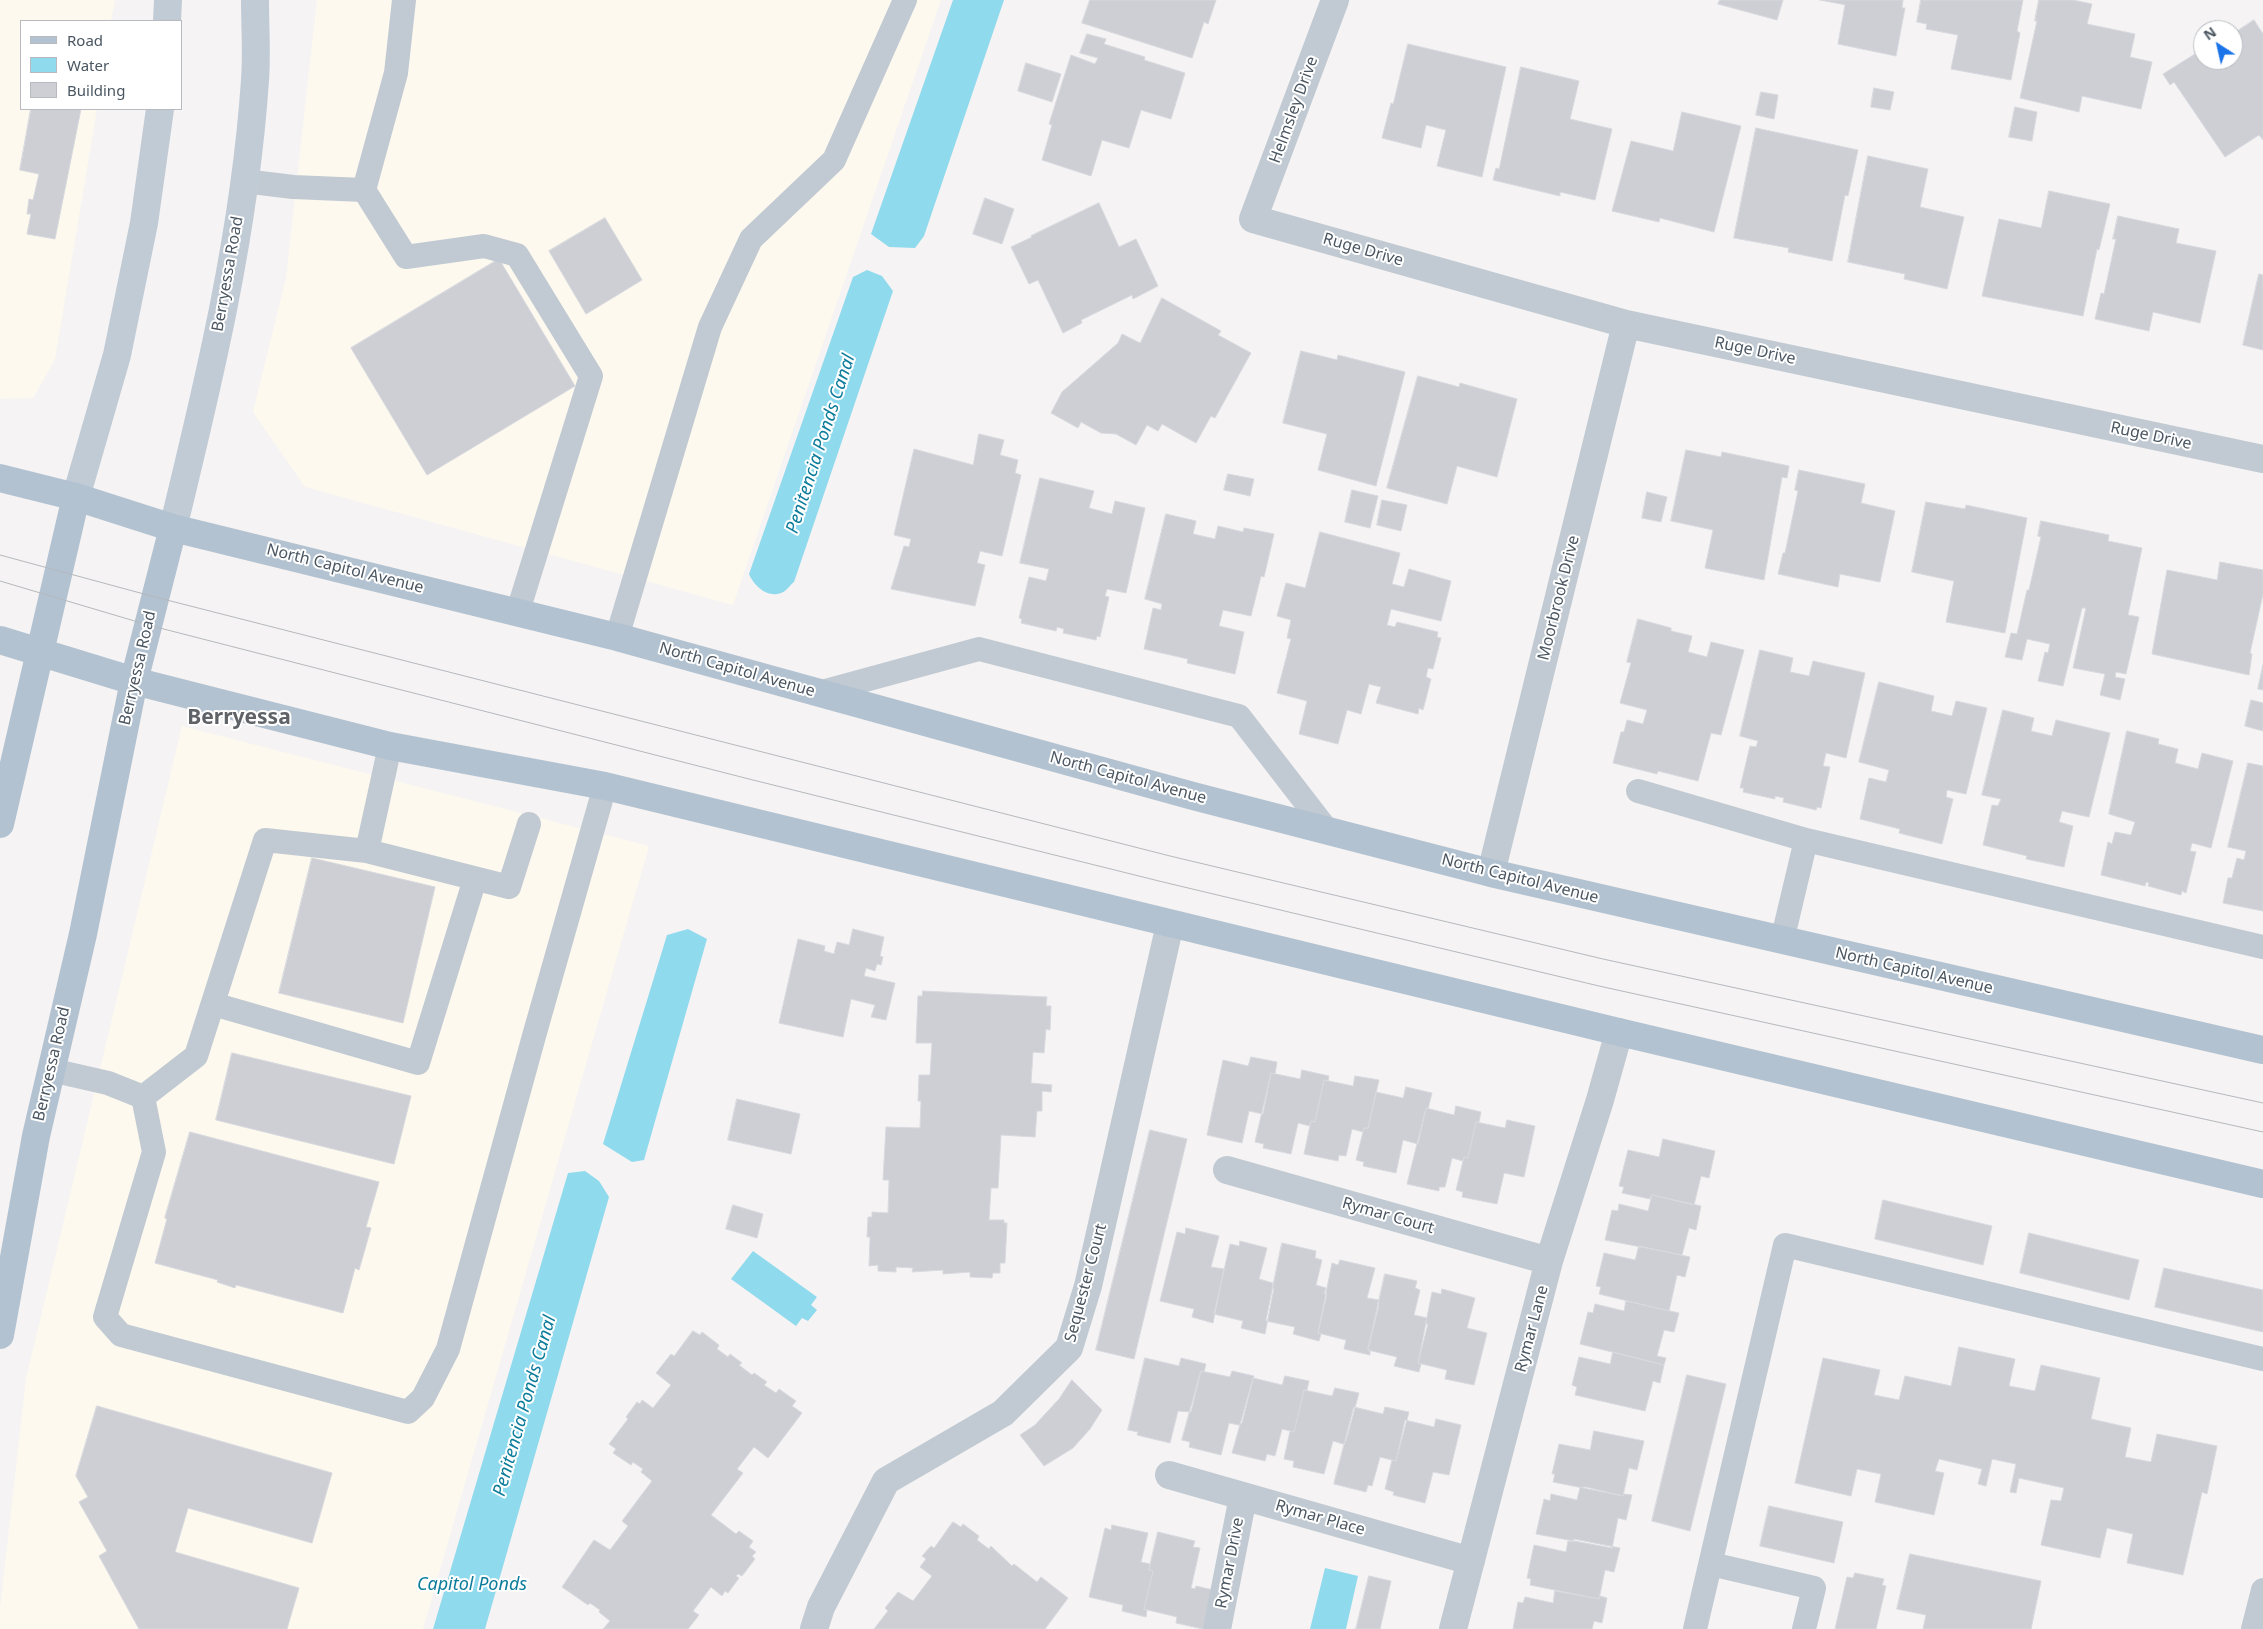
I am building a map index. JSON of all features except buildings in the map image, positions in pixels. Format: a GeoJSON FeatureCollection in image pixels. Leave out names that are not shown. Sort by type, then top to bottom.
{"type":"FeatureCollection","features":[{"type":"Feature","properties":{"kind":"main road"},"geometry":{"type":"LineString","coordinates":[[167,20],[168,0]]}},
{"type":"Feature","properties":{"kind":"main road","name":"Berryessa Road"},"geometry":{"type":"LineString","coordinates":[[0,1334],[36,1136],[83,934],[134,681],[213,364],[244,180],[255,79],[255,0]]}},
{"type":"Feature","properties":{"kind":"main road"},"geometry":{"type":"LineString","coordinates":[[0,824],[38,651],[76,497],[117,355],[144,223],[160,110]]}},
{"type":"Feature","properties":{"kind":"main road","name":"North Capitol Avenue"},"geometry":{"type":"LineString","coordinates":[[0,478],[76,497],[173,528],[518,611],[617,637],[1192,796],[1491,873],[2263,1050]]}},
{"type":"Feature","properties":{"kind":"main road"},"geometry":{"type":"LineString","coordinates":[[0,640],[134,681],[390,746],[605,786],[1619,1032],[2263,1184]]}},
{"type":"Feature","properties":{"kind":"street","name":"Helmsley Drive"},"geometry":{"type":"LineString","coordinates":[[1253,219],[1335,0]]}},
{"type":"Feature","properties":{"kind":"street","name":"Ruge Drive"},"geometry":{"type":"LineString","coordinates":[[1253,219],[1626,324],[2263,460]]}},
{"type":"Feature","properties":{"kind":"street","name":"Moorbrook Drive"},"geometry":{"type":"LineString","coordinates":[[1491,873],[1626,324]]}},
{"type":"Feature","properties":{"kind":"street","name":"Sequester Court"},"geometry":{"type":"LineString","coordinates":[[814,1629],[821,1607],[886,1482],[1002,1413],[1069,1348],[1088,1286],[1170,924]]}},
{"type":"Feature","properties":{"kind":"street","name":"Rymar Lane"},"geometry":{"type":"LineString","coordinates":[[1453,1629],[1549,1261],[1600,1100],[1619,1032]]}},
{"type":"Feature","properties":{"kind":"street","name":"Rymar Court"},"geometry":{"type":"LineString","coordinates":[[1227,1170],[1549,1261]]}},
{"type":"Feature","properties":{"kind":"street","name":"Rymar Place"},"geometry":{"type":"LineString","coordinates":[[1169,1475],[1471,1561]]}},
{"type":"Feature","properties":{"kind":"street","name":"Rymar Drive"},"geometry":{"type":"LineString","coordinates":[[1217,1629],[1243,1497]]}},
{"type":"Feature","properties":{"kind":"lane"},"geometry":{"type":"LineString","coordinates":[[404,0],[396,72],[364,190],[406,257],[484,246],[517,255],[590,376],[518,611]]}},
{"type":"Feature","properties":{"kind":"lane"},"geometry":{"type":"LineString","coordinates":[[617,637],[710,327],[751,239],[834,160],[904,0]]}},
{"type":"Feature","properties":{"kind":"lane"},"geometry":{"type":"LineString","coordinates":[[244,180],[293,187],[364,190]]}},
{"type":"Feature","properties":{"kind":"lane"},"geometry":{"type":"LineString","coordinates":[[818,693],[979,650],[1240,716],[1327,830]]}},
{"type":"Feature","properties":{"kind":"lane"},"geometry":{"type":"LineString","coordinates":[[367,851],[390,746]]}},
{"type":"Feature","properties":{"kind":"lane"},"geometry":{"type":"LineString","coordinates":[[143,1097],[154,1152],[105,1317],[122,1335],[408,1412],[423,1398],[448,1349],[605,786]]}},
{"type":"Feature","properties":{"kind":"lane"},"geometry":{"type":"LineString","coordinates":[[1638,791],[1806,840],[2263,947]]}},
{"type":"Feature","properties":{"kind":"lane"},"geometry":{"type":"LineString","coordinates":[[143,1097],[196,1056],[265,840],[367,851],[509,887],[529,824]]}},
{"type":"Feature","properties":{"kind":"lane"},"geometry":{"type":"LineString","coordinates":[[1782,941],[1806,840]]}},
{"type":"Feature","properties":{"kind":"lane"},"geometry":{"type":"LineString","coordinates":[[212,1004],[418,1063],[475,879]]}},
{"type":"Feature","properties":{"kind":"lane"},"geometry":{"type":"LineString","coordinates":[[51,1070],[108,1083],[143,1097]]}},
{"type":"Feature","properties":{"kind":"lane"},"geometry":{"type":"LineString","coordinates":[[1695,1629],[1785,1245],[2263,1359]]}},
{"type":"Feature","properties":{"kind":"lane"},"geometry":{"type":"LineString","coordinates":[[1711,1564],[1814,1588],[1804,1629]]}},
{"type":"Feature","properties":{"kind":"lane"},"geometry":{"type":"LineString","coordinates":[[2253,1629],[2263,1590]]}},
{"type":"Feature","properties":{"kind":"shaded area"},"geometry":{"type":"Polygon","coordinates":[[[0,0],[115,0],[111,20],[20,20],[20,110],[97,110],[55,359],[33,398],[0,399],[0,0]]]}},
{"type":"Feature","properties":{"kind":"shaded area"},"geometry":{"type":"Polygon","coordinates":[[[317,0],[941,0],[733,605],[305,487],[253,412],[286,278],[317,0]]]}},
{"type":"Feature","properties":{"kind":"shaded area"},"geometry":{"type":"Polygon","coordinates":[[[182,726],[649,846],[423,1629],[0,1629],[0,1608],[26,1379],[182,726]]]}},
{"type":"Feature","properties":{"kind":"water"},"geometry":{"type":"Polygon","coordinates":[[[953,0],[1004,0],[924,236],[915,248],[889,247],[871,234],[953,0]]]}},
{"type":"Feature","properties":{"kind":"water","name":"Penitencia Ponds Canal"},"geometry":{"type":"Polygon","coordinates":[[[867,270],[882,276],[893,291],[794,582],[783,592],[771,594],[758,587],[749,574],[853,277],[867,270]]]}},
{"type":"Feature","properties":{"kind":"water"},"geometry":{"type":"Polygon","coordinates":[[[688,929],[707,939],[644,1160],[632,1162],[603,1144],[667,935],[688,929]]]}},
{"type":"Feature","properties":{"kind":"water","name":"Capitol Ponds"},"geometry":{"type":"Polygon","coordinates":[[[585,1171],[599,1181],[609,1197],[485,1629],[433,1629],[568,1173],[585,1171]]]}},
{"type":"Feature","properties":{"kind":"water"},"geometry":{"type":"Polygon","coordinates":[[[753,1251],[817,1297],[811,1305],[817,1310],[808,1321],[802,1318],[796,1326],[731,1279],[753,1251]]]}},
{"type":"Feature","properties":{"kind":"water"},"geometry":{"type":"Polygon","coordinates":[[[1325,1568],[1358,1576],[1346,1629],[1310,1629],[1325,1568]]]}},
{"type":"Feature","properties":{"kind":"tram line"},"geometry":{"type":"LineString","coordinates":[[0,555],[155,597],[1170,856],[1603,959],[2263,1103]]}},
{"type":"Feature","properties":{"kind":"tram line"},"geometry":{"type":"LineString","coordinates":[[0,581],[148,625],[749,779],[1163,882],[1599,986],[2263,1132]]}},
{"type":"Feature","properties":{"kind":"district","name":"Berryessa"},"geometry":{"type":"Point","coordinates":[239,718]}}]}
